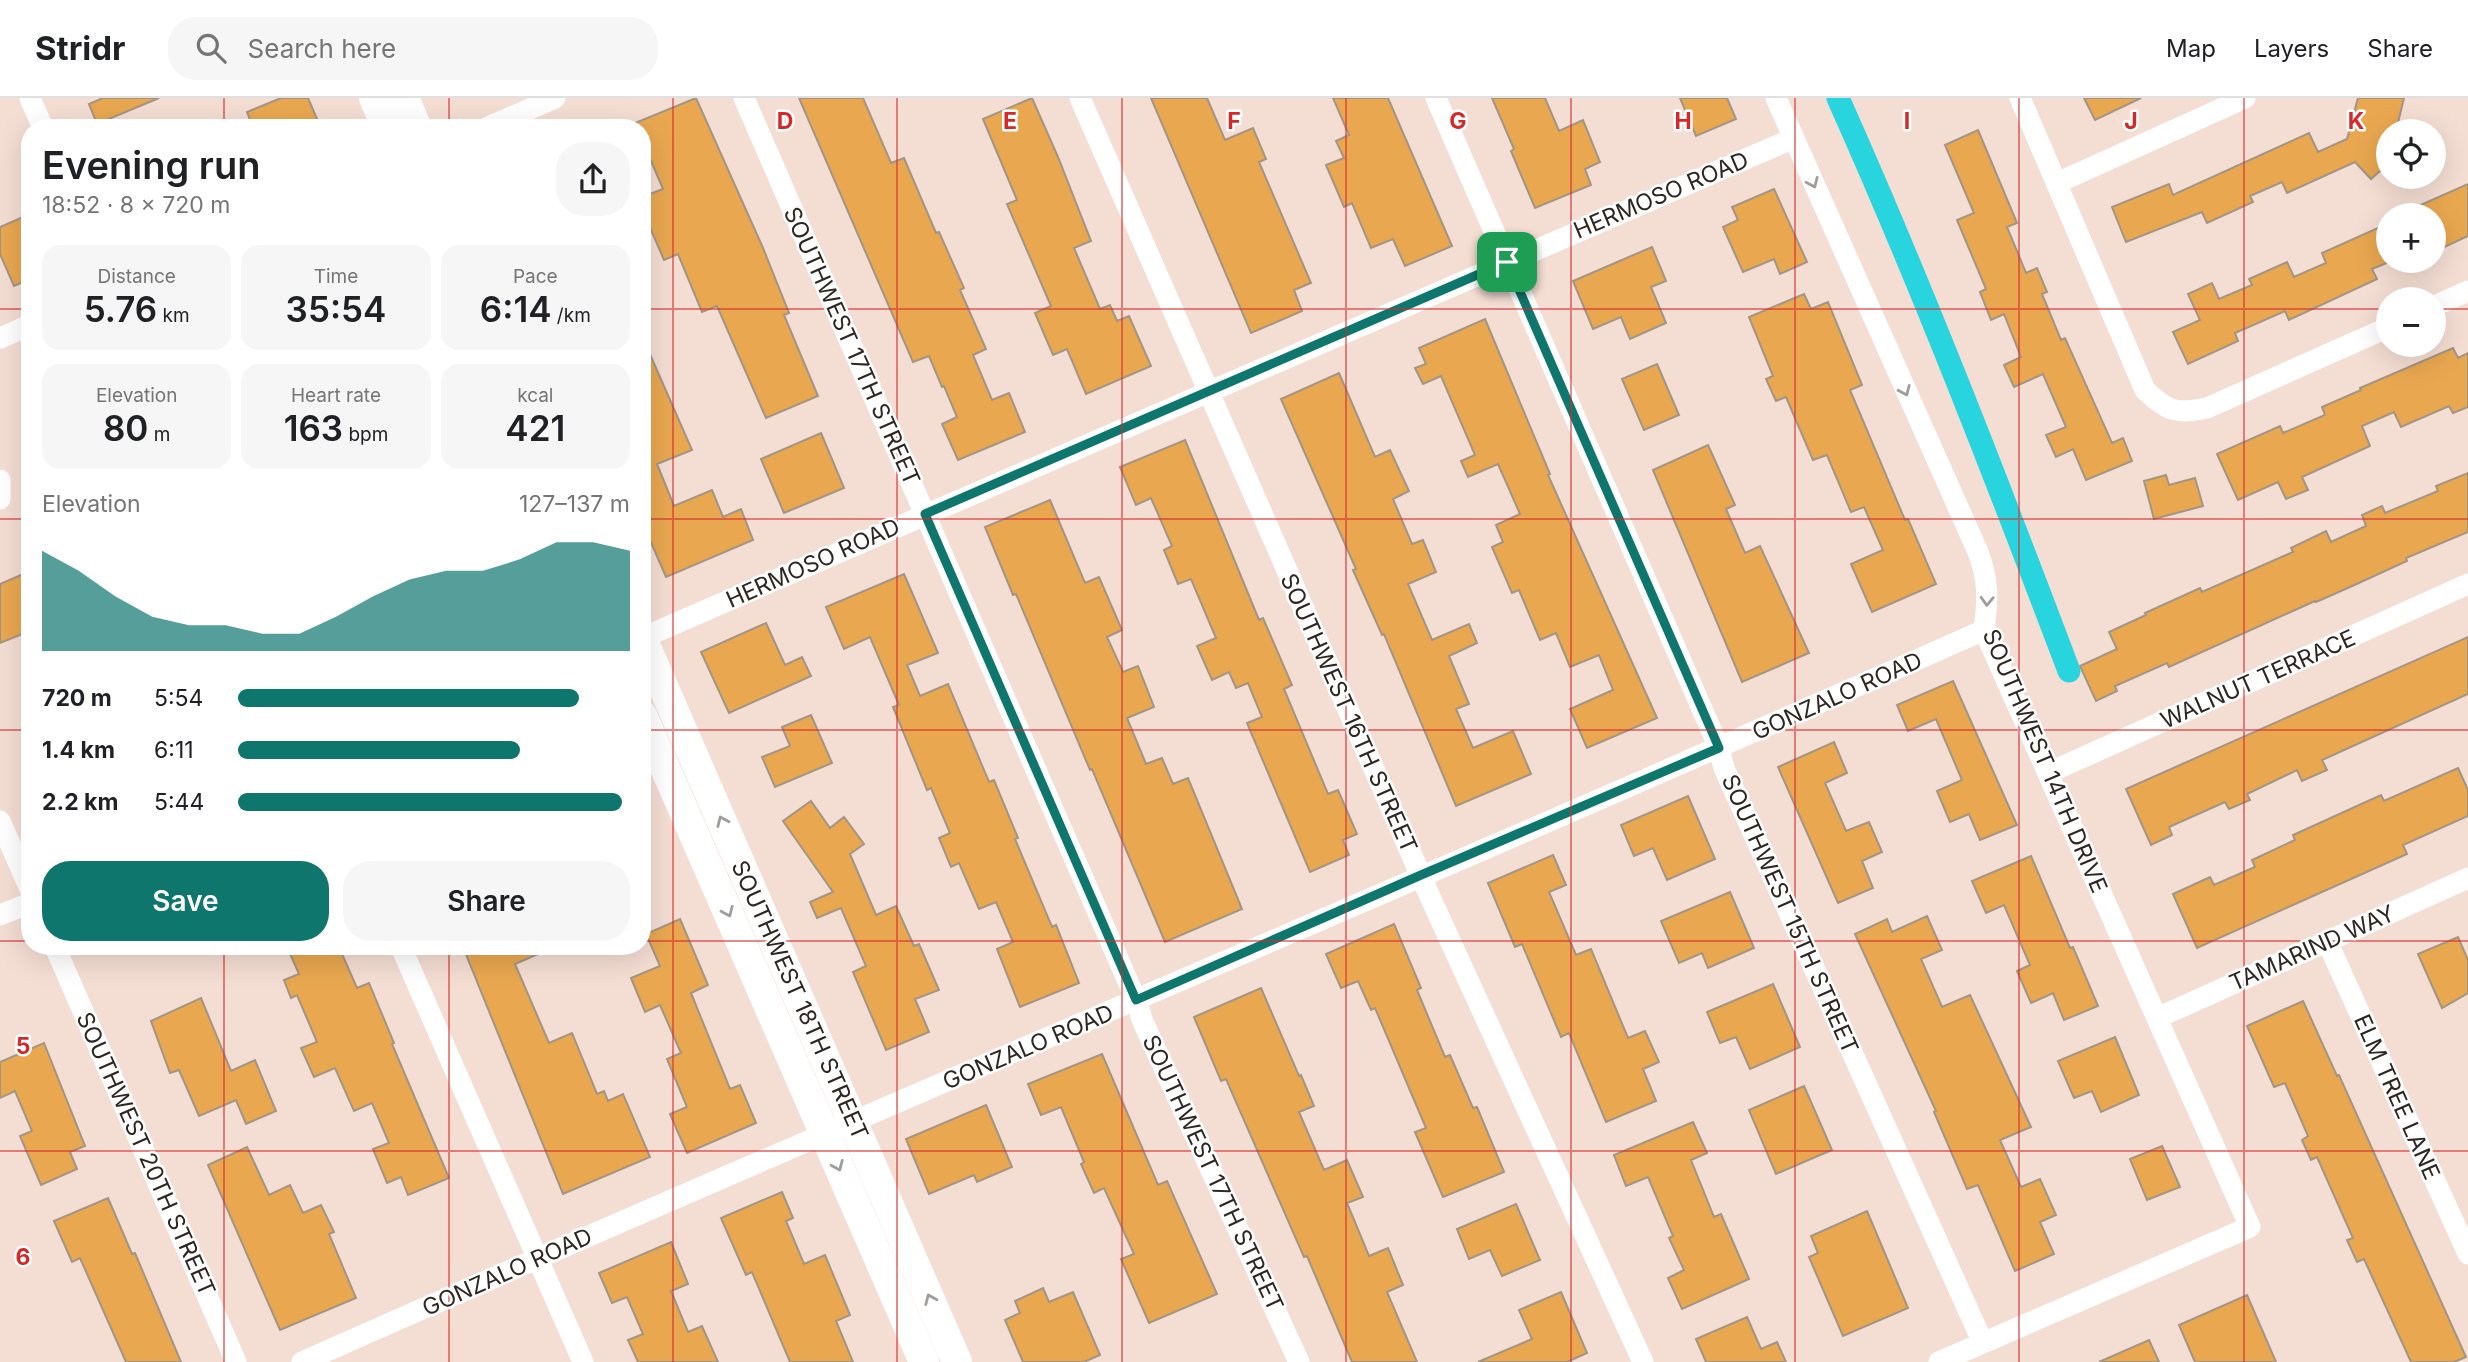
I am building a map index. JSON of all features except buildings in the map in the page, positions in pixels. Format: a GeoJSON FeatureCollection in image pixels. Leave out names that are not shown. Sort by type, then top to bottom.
{"type":"FeatureCollection","features":[{"type":"Feature","properties":{"kind":"main road"},"geometry":{"type":"LineString","coordinates":[[373,98],[383,119]]}},
{"type":"Feature","properties":{"kind":"main road"},"geometry":{"type":"LineString","coordinates":[[404,98],[413,119]]}},
{"type":"Feature","properties":{"kind":"main road","name":"SOUTHWEST 18TH STREET"},"geometry":{"type":"LineString","coordinates":[[651,659],[957,1362]]}},
{"type":"Feature","properties":{"kind":"main road","name":"SOUTHWEST 18TH STREET"},"geometry":{"type":"LineString","coordinates":[[651,736],[924,1362]]}},
{"type":"Feature","properties":{"kind":"street"},"geometry":{"type":"LineString","coordinates":[[30,98],[39,119]]}},
{"type":"Feature","properties":{"kind":"street"},"geometry":{"type":"LineString","coordinates":[[507,119],[555,98]]}},
{"type":"Feature","properties":{"kind":"street","name":"SOUTHWEST 17TH STREET"},"geometry":{"type":"LineString","coordinates":[[744,98],[1136,1000],[1143,1022],[1299,1362]]}},
{"type":"Feature","properties":{"kind":"street","name":"SOUTHWEST 16TH STREET"},"geometry":{"type":"LineString","coordinates":[[1080,98],[1421,875],[1643,1362]]}},
{"type":"Feature","properties":{"kind":"street","name":"SOUTHWEST 15TH STREET"},"geometry":{"type":"LineString","coordinates":[[1436,98],[1719,748],[1730,781],[1983,1343]]}},
{"type":"Feature","properties":{"kind":"street","name":"SOUTHWEST 14TH DRIVE"},"geometry":{"type":"LineString","coordinates":[[1776,98],[1987,575],[1988,603],[1984,630],[2250,1227],[1983,1343]]}},
{"type":"Feature","properties":{"kind":"street"},"geometry":{"type":"LineString","coordinates":[[2021,98],[2145,390],[2162,406],[2185,413],[2207,408],[2376,333]]}},
{"type":"Feature","properties":{"kind":"street"},"geometry":{"type":"LineString","coordinates":[[2057,183],[2245,98]]}},
{"type":"Feature","properties":{"kind":"street","name":"HERMOSO ROAD"},"geometry":{"type":"LineString","coordinates":[[651,634],[1794,138]]}},
{"type":"Feature","properties":{"kind":"street"},"geometry":{"type":"LineString","coordinates":[[2446,301],[2468,291]]}},
{"type":"Feature","properties":{"kind":"street"},"geometry":{"type":"LineString","coordinates":[[0,338],[21,329]]}},
{"type":"Feature","properties":{"kind":"street"},"geometry":{"type":"LineString","coordinates":[[0,480],[0,499]]}},
{"type":"Feature","properties":{"kind":"street","name":"WALNUT TERRACE"},"geometry":{"type":"LineString","coordinates":[[2048,773],[2468,584]]}},
{"type":"Feature","properties":{"kind":"street","name":"GONZALO ROAD"},"geometry":{"type":"LineString","coordinates":[[302,1362],[1719,748],[1984,630]]}},
{"type":"Feature","properties":{"kind":"street"},"geometry":{"type":"LineString","coordinates":[[0,821],[21,869]]}},
{"type":"Feature","properties":{"kind":"street","name":"TAMARIND WAY"},"geometry":{"type":"LineString","coordinates":[[2157,1018],[2468,878]]}},
{"type":"Feature","properties":{"kind":"street"},"geometry":{"type":"LineString","coordinates":[[0,915],[21,907]]}},
{"type":"Feature","properties":{"kind":"street","name":"ELM TREE LANE"},"geometry":{"type":"LineString","coordinates":[[2327,941],[2468,1254]]}},
{"type":"Feature","properties":{"kind":"street","name":"SOUTHWEST 20TH STREET"},"geometry":{"type":"LineString","coordinates":[[58,955],[236,1362]]}},
{"type":"Feature","properties":{"kind":"street"},"geometry":{"type":"LineString","coordinates":[[405,955],[583,1362]]}},
{"type":"Feature","properties":{"kind":"street"},"geometry":{"type":"LineString","coordinates":[[1939,1362],[1983,1343]]}},
{"type":"Feature","properties":{"kind":"waterway"},"geometry":{"type":"LineString","coordinates":[[1838,98],[1958,383],[2069,671]]}},
{"type":"Feature","properties":{"kind":"route"},"geometry":{"type":"LineString","coordinates":[[1507,262],[1719,748],[1136,1000],[925,514],[1507,262]]}}]}
